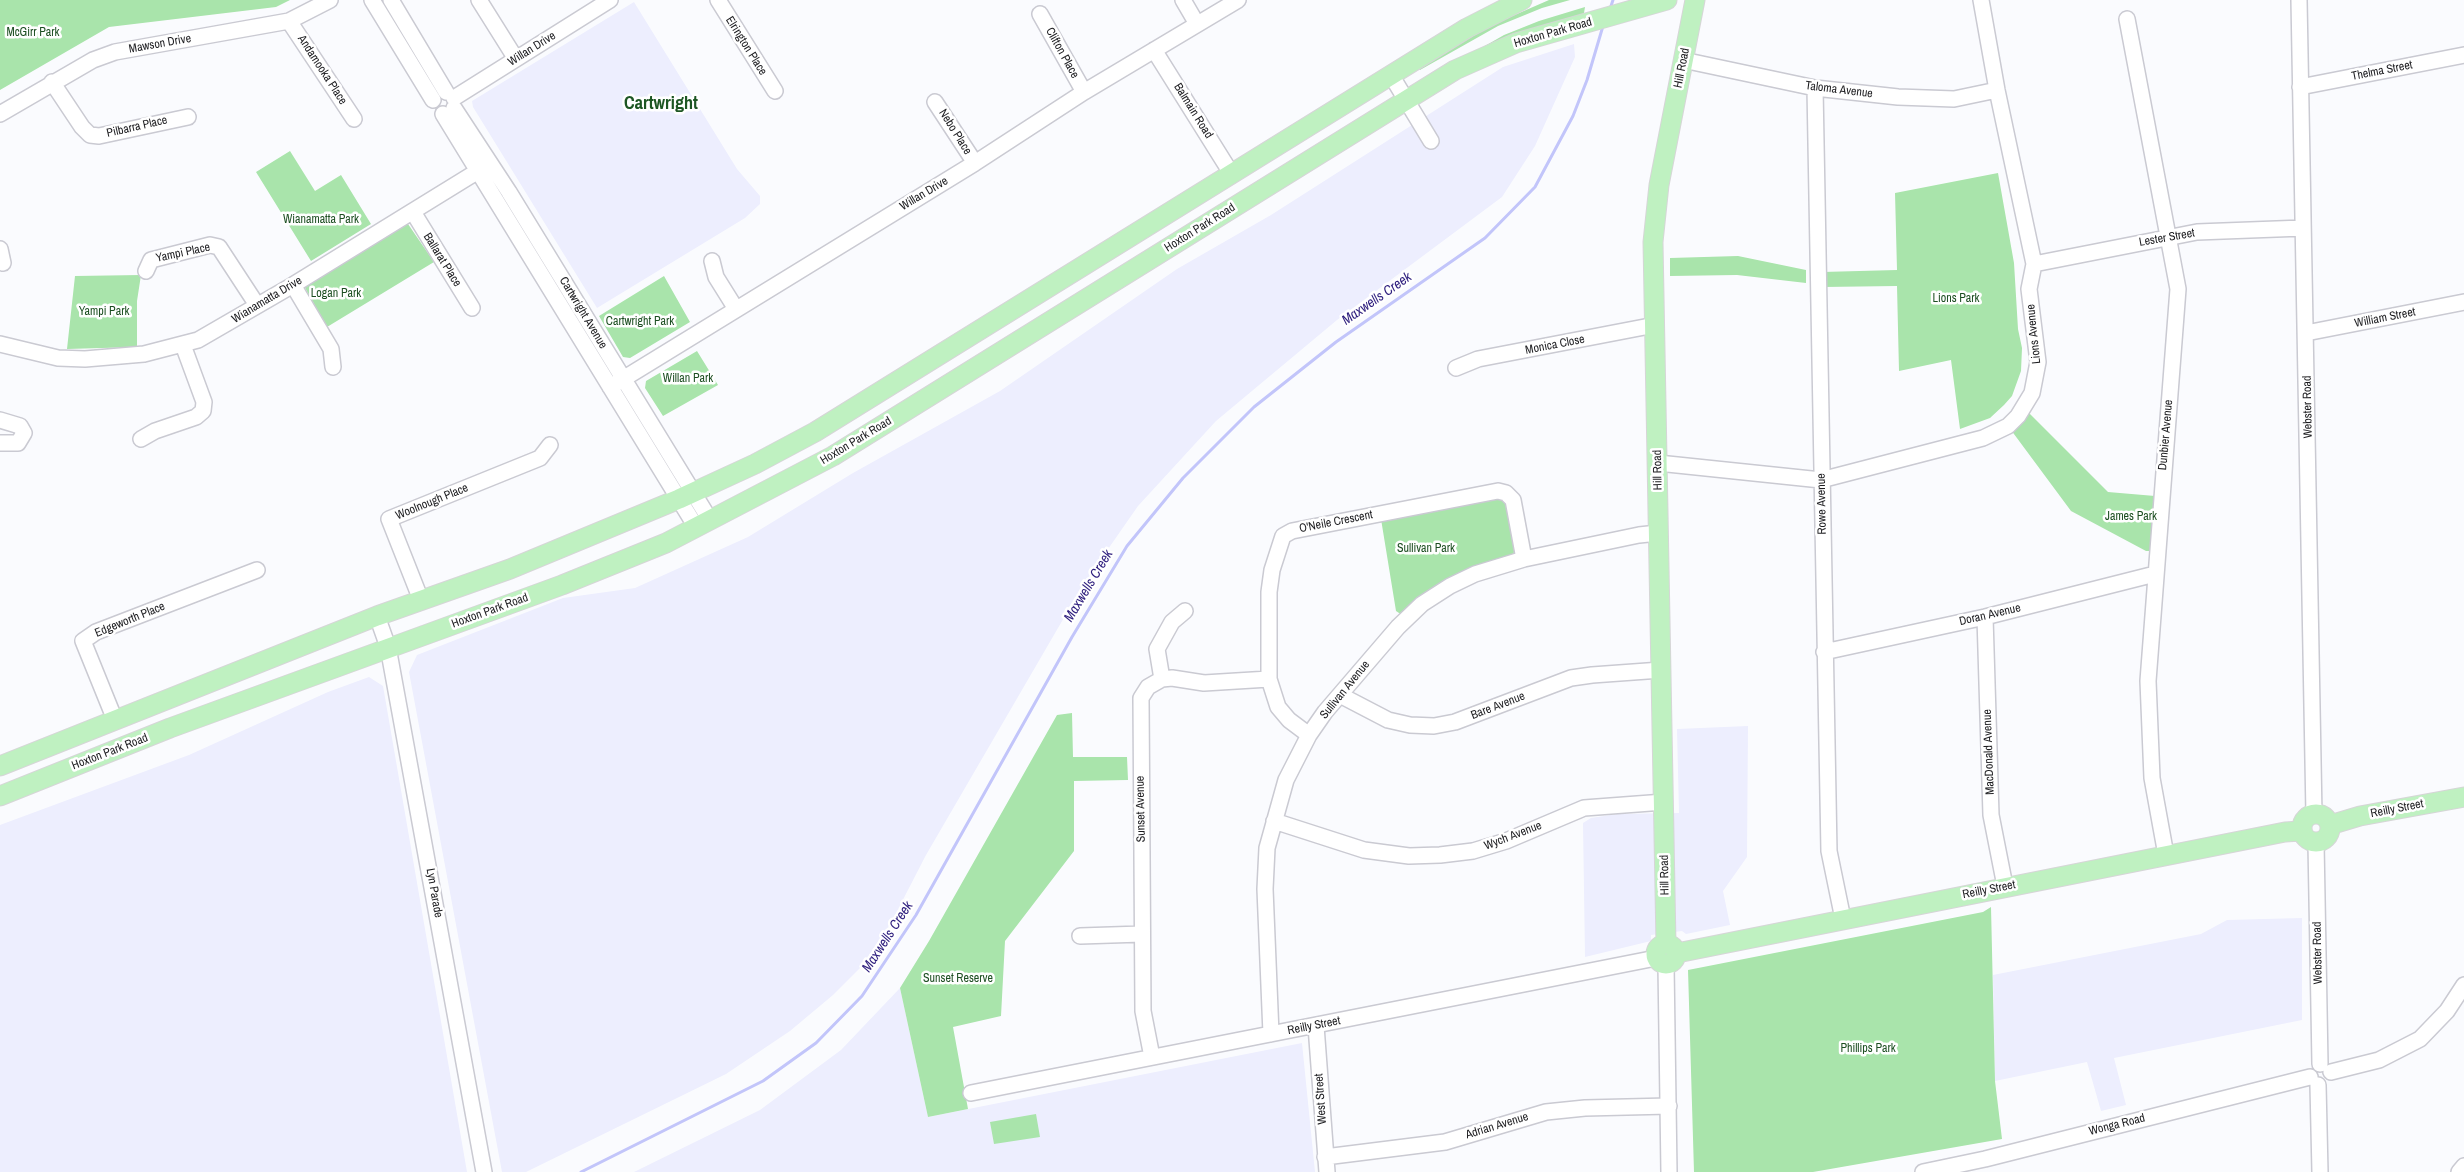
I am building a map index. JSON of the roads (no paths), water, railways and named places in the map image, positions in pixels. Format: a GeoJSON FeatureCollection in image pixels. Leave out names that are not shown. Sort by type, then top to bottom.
{"type":"FeatureCollection","features":[{"type":"Feature","properties":{"kind":"main road"},"geometry":{"type":"LineString","coordinates":[[0,766],[377,616],[510,569],[755,464],[815,432],[1466,28],[1522,0]]}},
{"type":"Feature","properties":{"kind":"main road","name":"Hill Road"},"geometry":{"type":"LineString","coordinates":[[1666,955],[1658,533],[1655,217],[1659,184],[1695,0]]}},
{"type":"Feature","properties":{"kind":"main road"},"geometry":{"type":"LineString","coordinates":[[1663,1],[1677,10],[1689,31]]}},
{"type":"Feature","properties":{"kind":"main road","name":"Hoxton Park Road"},"geometry":{"type":"LineString","coordinates":[[0,796],[124,746],[571,581],[666,543],[833,456],[1455,70],[1492,52],[1663,1]]}},
{"type":"Feature","properties":{"kind":"main road","name":"Reilly Street"},"geometry":{"type":"LineString","coordinates":[[2330,825],[2360,816],[2464,796]]}},
{"type":"Feature","properties":{"kind":"main road"},"geometry":{"type":"LineString","coordinates":[[2314,814],[2324,816],[2330,825],[2330,830],[2325,839],[2316,843],[2306,840],[2301,831],[2302,822],[2314,814]]}},
{"type":"Feature","properties":{"kind":"main road","name":"Reilly Street"},"geometry":{"type":"LineString","coordinates":[[1666,955],[2005,886],[2285,832],[2301,831]]}},
{"type":"Feature","properties":{"kind":"street","name":"Mawson Drive"},"geometry":{"type":"LineString","coordinates":[[0,114],[92,60],[115,52],[289,21],[330,0]]}},
{"type":"Feature","properties":{"kind":"street","name":"Cartwright Avenue"},"geometry":{"type":"LineString","coordinates":[[372,0],[474,140],[580,323],[703,523]]}},
{"type":"Feature","properties":{"kind":"street","name":"Cartwright Avenue"},"geometry":{"type":"LineString","coordinates":[[392,0],[446,102],[478,171],[580,323]]}},
{"type":"Feature","properties":{"kind":"street"},"geometry":{"type":"LineString","coordinates":[[479,0],[516,59]]}},
{"type":"Feature","properties":{"kind":"street","name":"Willan Drive"},"geometry":{"type":"LineString","coordinates":[[446,102],[610,0]]}},
{"type":"Feature","properties":{"kind":"street","name":"Elrington Place"},"geometry":{"type":"LineString","coordinates":[[718,0],[775,91]]}},
{"type":"Feature","properties":{"kind":"street"},"geometry":{"type":"LineString","coordinates":[[1183,0],[1197,24]]}},
{"type":"Feature","properties":{"kind":"street","name":"Willan Drive"},"geometry":{"type":"LineString","coordinates":[[617,383],[736,308],[975,164],[1084,92],[1238,0]]}},
{"type":"Feature","properties":{"kind":"street","name":"Lions Avenue"},"geometry":{"type":"LineString","coordinates":[[1658,463],[1821,480],[1983,438],[2008,426],[2026,403],[2036,380],[2038,362],[2028,289],[2034,264],[1997,90],[1981,0]]}},
{"type":"Feature","properties":{"kind":"street","name":"Webster Road"},"geometry":{"type":"LineString","coordinates":[[2299,0],[2314,814]]}},
{"type":"Feature","properties":{"kind":"street","name":"Clifton Place"},"geometry":{"type":"LineString","coordinates":[[1040,14],[1084,92]]}},
{"type":"Feature","properties":{"kind":"street","name":"Dunbier Avenue"},"geometry":{"type":"LineString","coordinates":[[2127,19],[2178,289],[2148,681],[2152,778],[2166,855]]}},
{"type":"Feature","properties":{"kind":"street","name":"Andamooka Place"},"geometry":{"type":"LineString","coordinates":[[289,21],[354,119]]}},
{"type":"Feature","properties":{"kind":"street","name":"Balmain Road"},"geometry":{"type":"LineString","coordinates":[[1154,50],[1231,173]]}},
{"type":"Feature","properties":{"kind":"street","name":"Thelma Street"},"geometry":{"type":"LineString","coordinates":[[2300,86],[2464,55]]}},
{"type":"Feature","properties":{"kind":"street","name":"Taloma Avenue"},"geometry":{"type":"LineString","coordinates":[[1683,60],[1815,88],[1929,99],[1954,98],[1997,90]]}},
{"type":"Feature","properties":{"kind":"street"},"geometry":{"type":"LineString","coordinates":[[1391,75],[1431,141]]}},
{"type":"Feature","properties":{"kind":"street","name":"Pilbarra Place"},"geometry":{"type":"LineString","coordinates":[[52,82],[82,127],[90,135],[99,136],[188,117]]}},
{"type":"Feature","properties":{"kind":"street","name":"Rowe Avenue"},"geometry":{"type":"LineString","coordinates":[[1815,88],[1829,851],[1843,919]]}},
{"type":"Feature","properties":{"kind":"street","name":"Nebo Place"},"geometry":{"type":"LineString","coordinates":[[935,102],[975,164]]}},
{"type":"Feature","properties":{"kind":"street"},"geometry":{"type":"LineString","coordinates":[[474,140],[474,146],[481,163],[478,171]]}},
{"type":"Feature","properties":{"kind":"street","name":"Wianamatta Drive"},"geometry":{"type":"LineString","coordinates":[[0,344],[58,358],[85,359],[144,354],[183,345],[221,327],[257,304],[293,285],[478,171]]}},
{"type":"Feature","properties":{"kind":"street","name":"Ballarat Place"},"geometry":{"type":"LineString","coordinates":[[413,212],[472,308]]}},
{"type":"Feature","properties":{"kind":"street","name":"Lester Street"},"geometry":{"type":"LineString","coordinates":[[2034,264],[2197,232],[2303,228]]}},
{"type":"Feature","properties":{"kind":"street","name":"Yampi Place"},"geometry":{"type":"LineString","coordinates":[[146,272],[151,260],[210,245],[219,247],[257,304]]}},
{"type":"Feature","properties":{"kind":"street"},"geometry":{"type":"LineString","coordinates":[[712,261],[716,277],[736,308]]}},
{"type":"Feature","properties":{"kind":"street"},"geometry":{"type":"LineString","coordinates":[[293,285],[331,349],[333,367]]}},
{"type":"Feature","properties":{"kind":"street","name":"William Street"},"geometry":{"type":"LineString","coordinates":[[2306,333],[2464,302]]}},
{"type":"Feature","properties":{"kind":"street","name":"Monica Close"},"geometry":{"type":"LineString","coordinates":[[1456,368],[1478,360],[1655,325]]}},
{"type":"Feature","properties":{"kind":"street"},"geometry":{"type":"LineString","coordinates":[[141,439],[155,431],[196,417],[203,411],[204,402],[183,345]]}},
{"type":"Feature","properties":{"kind":"street"},"geometry":{"type":"LineString","coordinates":[[0,420],[20,426],[24,434],[18,443],[0,443]]}},
{"type":"Feature","properties":{"kind":"street","name":"Woolnough Place"},"geometry":{"type":"LineString","coordinates":[[420,600],[389,519],[540,458],[550,445]]}},
{"type":"Feature","properties":{"kind":"street","name":"O'Neile Crescent"},"geometry":{"type":"LineString","coordinates":[[1309,735],[1289,720],[1278,707],[1272,694],[1269,679],[1270,584],[1282,536],[1288,532],[1498,491],[1509,494],[1513,500],[1524,558]]}},
{"type":"Feature","properties":{"kind":"street","name":"Sullivan Avenue"},"geometry":{"type":"LineString","coordinates":[[1270,1034],[1265,874],[1267,848],[1286,780],[1309,735],[1398,626],[1430,598],[1475,574],[1524,558],[1638,535],[1658,533]]}},
{"type":"Feature","properties":{"kind":"street","name":"Edgeworth Place"},"geometry":{"type":"LineString","coordinates":[[115,720],[83,641],[96,632],[257,570]]}},
{"type":"Feature","properties":{"kind":"street","name":"Doran Avenue"},"geometry":{"type":"LineString","coordinates":[[1824,652],[1985,617],[2155,574]]}},
{"type":"Feature","properties":{"kind":"street"},"geometry":{"type":"LineString","coordinates":[[1185,611],[1172,622],[1157,649],[1162,679],[1172,678],[1204,683],[1269,679]]}},
{"type":"Feature","properties":{"kind":"street","name":"Lyn Parade"},"geometry":{"type":"LineString","coordinates":[[377,616],[388,647],[484,1172]]}},
{"type":"Feature","properties":{"kind":"street","name":"MacDonald Avenue"},"geometry":{"type":"LineString","coordinates":[[1985,617],[1991,815],[2005,886]]}},
{"type":"Feature","properties":{"kind":"street","name":"Bare Avenue"},"geometry":{"type":"LineString","coordinates":[[1340,695],[1388,720],[1410,725],[1434,726],[1462,720],[1571,678],[1662,670]]}},
{"type":"Feature","properties":{"kind":"street","name":"Sunset Avenue"},"geometry":{"type":"LineString","coordinates":[[1152,1057],[1144,1016],[1140,706],[1144,692],[1153,683],[1162,679]]}},
{"type":"Feature","properties":{"kind":"street","name":"Wych Avenue"},"geometry":{"type":"LineString","coordinates":[[1274,821],[1364,850],[1409,856],[1432,856],[1456,854],[1491,846],[1584,808],[1664,802]]}},
{"type":"Feature","properties":{"kind":"street","name":"Webster Road"},"geometry":{"type":"LineString","coordinates":[[2316,843],[2325,1068]]}},
{"type":"Feature","properties":{"kind":"street"},"geometry":{"type":"LineString","coordinates":[[1080,936],[1142,934]]}},
{"type":"Feature","properties":{"kind":"street","name":"Reilly Street"},"geometry":{"type":"LineString","coordinates":[[971,1093],[1666,955]]}},
{"type":"Feature","properties":{"kind":"street","name":"Hill Road"},"geometry":{"type":"LineString","coordinates":[[1666,955],[1670,1172]]}},
{"type":"Feature","properties":{"kind":"street"},"geometry":{"type":"LineString","coordinates":[[2320,1172],[2314,1081],[2328,1082],[2325,1068],[2379,1060],[2420,1039],[2447,1011],[2464,985]]}},
{"type":"Feature","properties":{"kind":"street","name":"West Street"},"geometry":{"type":"LineString","coordinates":[[1316,1026],[1326,1165]]}},
{"type":"Feature","properties":{"kind":"street","name":"Wonga Road"},"geometry":{"type":"LineString","coordinates":[[1924,1172],[1958,1169],[2314,1081]]}},
{"type":"Feature","properties":{"kind":"street","name":"Adrian Avenue"},"geometry":{"type":"LineString","coordinates":[[1326,1165],[1445,1142],[1546,1112],[1585,1108],[1669,1106]]}},
{"type":"Feature","properties":{"kind":"street"},"geometry":{"type":"LineString","coordinates":[[2459,1172],[2464,1166]]}},
{"type":"Feature","properties":{"kind":"waterway","name":"Maxwells Creek"},"geometry":{"type":"LineString","coordinates":[[1610,9],[1613,0]]}},
{"type":"Feature","properties":{"kind":"waterway","name":"Maxwells Creek"},"geometry":{"type":"LineString","coordinates":[[581,1172],[763,1081],[816,1043],[862,996],[916,915],[1072,637],[1127,546],[1183,478],[1254,407],[1336,342],[1485,238],[1535,187],[1573,116],[1587,80],[1603,26]]}},
{"type":"Feature","properties":{"kind":"district","name":"Cartwright"},"geometry":{"type":"Point","coordinates":[661,104]}},
{"type":"Feature","properties":{"kind":"park label","name":"McGirr Park"},"geometry":{"type":"Point","coordinates":[33,33]}},
{"type":"Feature","properties":{"kind":"park label","name":"Wianamatta Park"},"geometry":{"type":"Point","coordinates":[321,220]}},
{"type":"Feature","properties":{"kind":"park label","name":"Logan Park"},"geometry":{"type":"Point","coordinates":[336,294]}},
{"type":"Feature","properties":{"kind":"park label","name":"Lions Park"},"geometry":{"type":"Point","coordinates":[1956,299]}},
{"type":"Feature","properties":{"kind":"park label","name":"Yampi Park"},"geometry":{"type":"Point","coordinates":[104,312]}},
{"type":"Feature","properties":{"kind":"park label","name":"Cartwright Park"},"geometry":{"type":"Point","coordinates":[640,322]}},
{"type":"Feature","properties":{"kind":"park label","name":"Willan Park"},"geometry":{"type":"Point","coordinates":[688,379]}},
{"type":"Feature","properties":{"kind":"park label","name":"James Park"},"geometry":{"type":"Point","coordinates":[2131,517]}},
{"type":"Feature","properties":{"kind":"park label","name":"Sullivan Park"},"geometry":{"type":"Point","coordinates":[1426,549]}},
{"type":"Feature","properties":{"kind":"park label","name":"Sunset Reserve"},"geometry":{"type":"Point","coordinates":[958,979]}},
{"type":"Feature","properties":{"kind":"park label","name":"Phillips Park"},"geometry":{"type":"Point","coordinates":[1868,1049]}}]}
